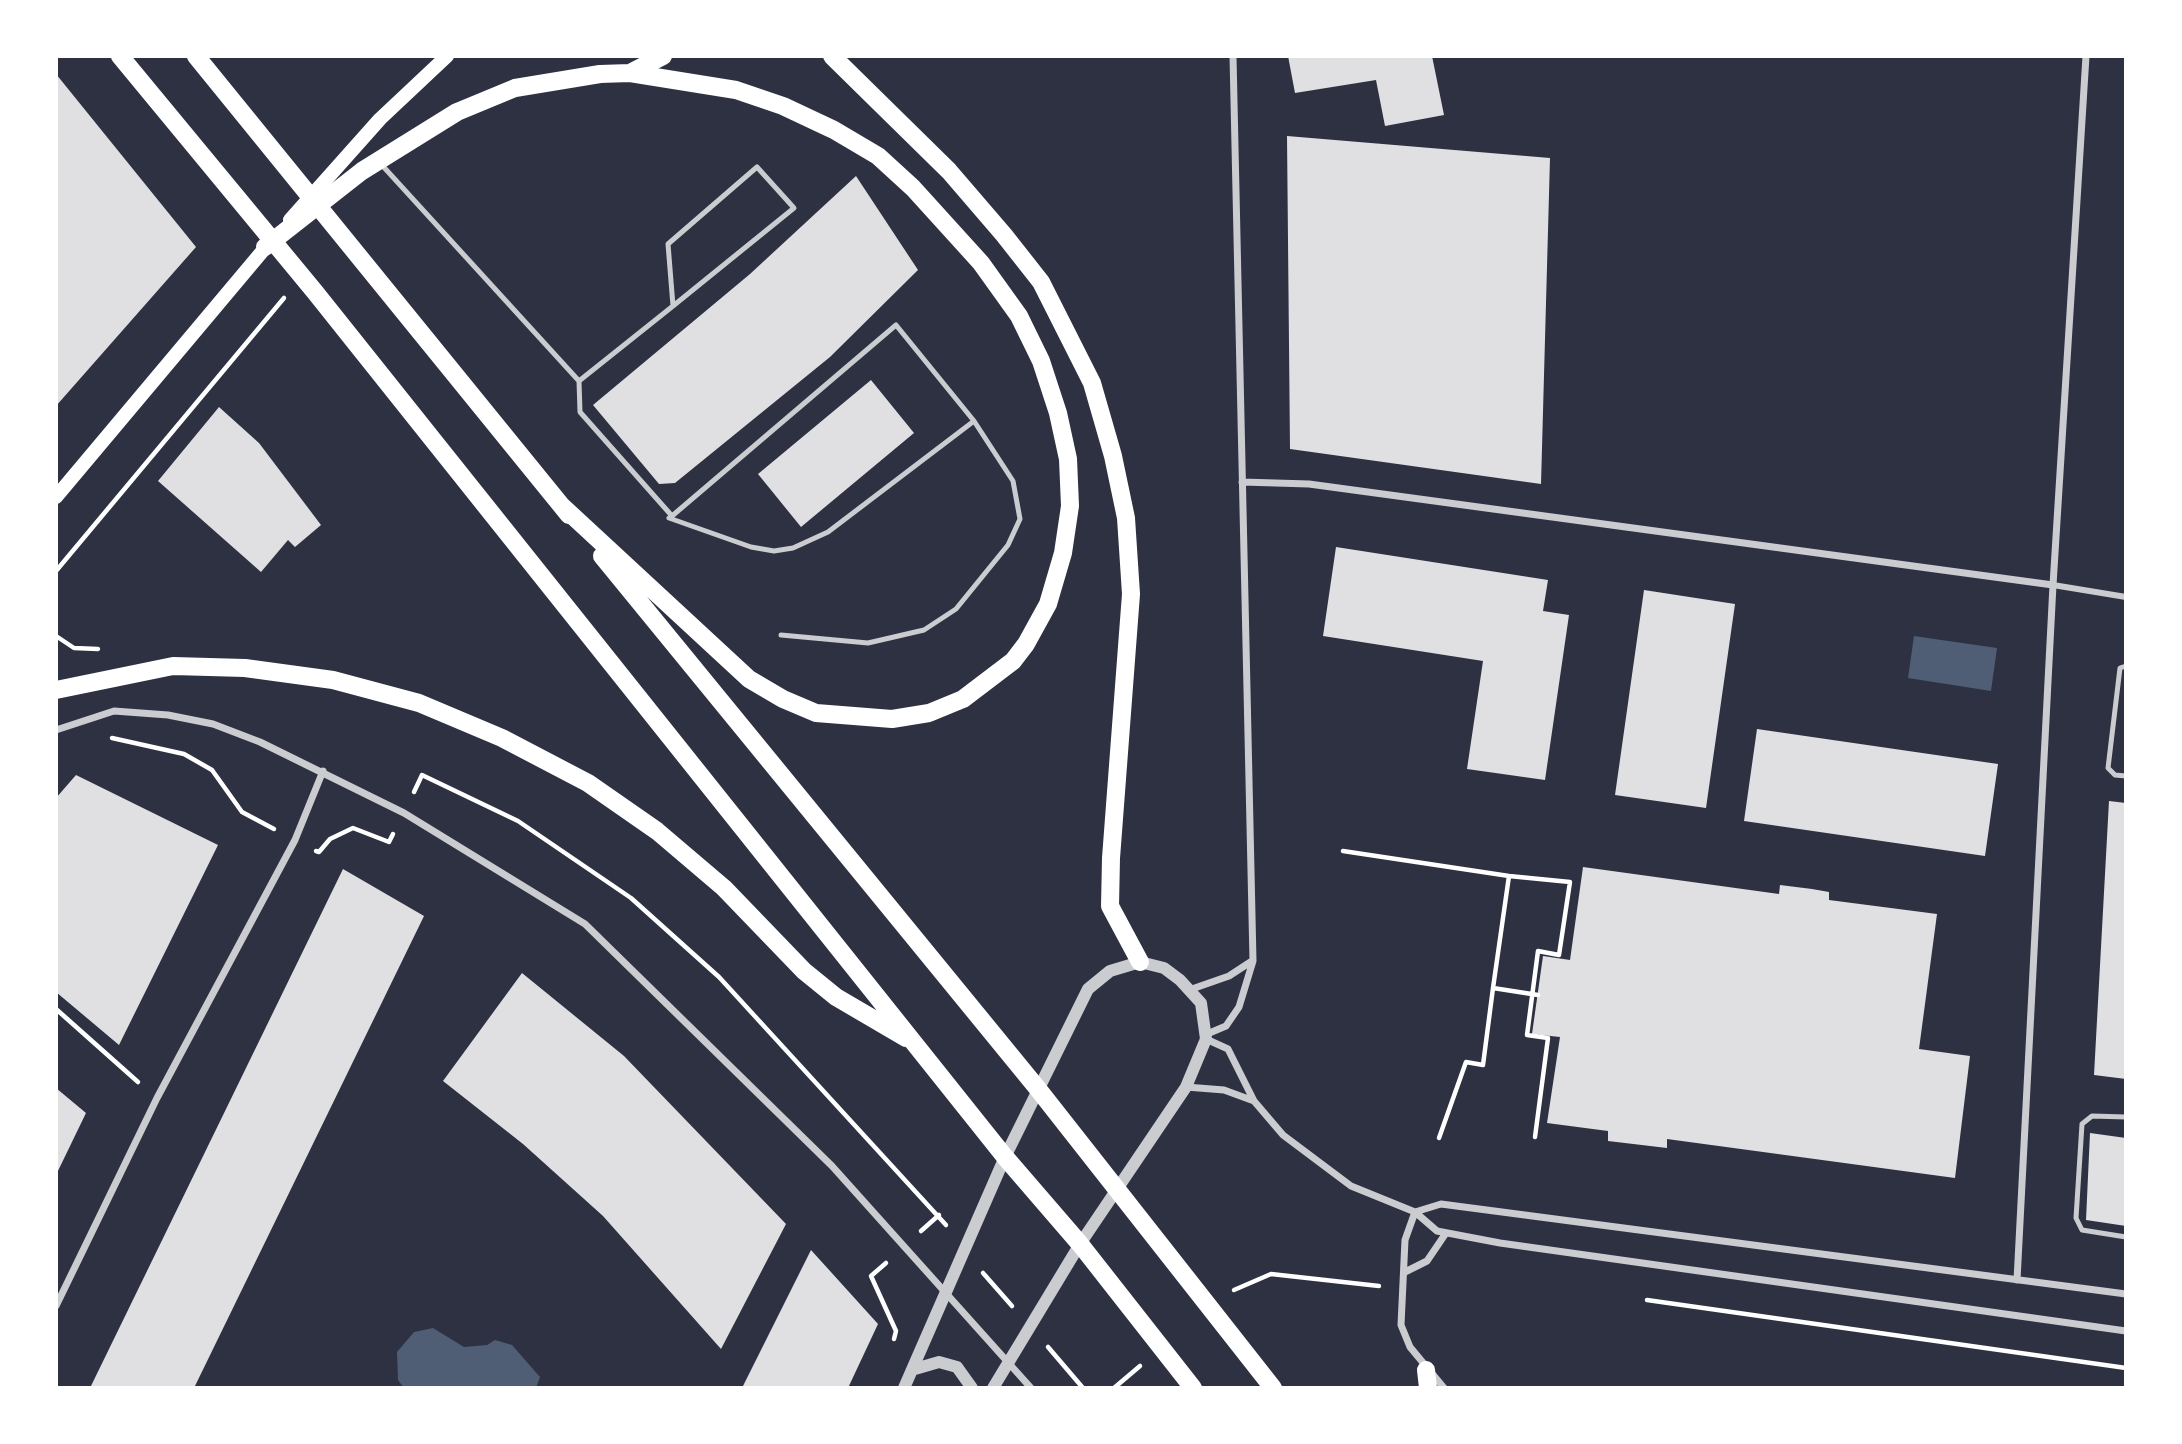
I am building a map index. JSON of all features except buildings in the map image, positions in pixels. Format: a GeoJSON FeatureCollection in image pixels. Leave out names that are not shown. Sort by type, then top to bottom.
{"type":"FeatureCollection","features":[{"type":"Feature","properties":{"kind":"main road"},"geometry":{"type":"LineString","coordinates":[[120,56],[314,292],[1004,1157],[1080,1244],[1193,1388]]}},
{"type":"Feature","properties":{"kind":"main road"},"geometry":{"type":"LineString","coordinates":[[196,56],[1038,1088],[1273,1388]]}},
{"type":"Feature","properties":{"kind":"main road"},"geometry":{"type":"LineString","coordinates":[[56,497],[265,247],[380,120],[447,56]]}},
{"type":"Feature","properties":{"kind":"main road"},"geometry":{"type":"LineString","coordinates":[[630,73],[663,56]]}},
{"type":"Feature","properties":{"kind":"main road"},"geometry":{"type":"LineString","coordinates":[[832,56],[949,171],[1004,234],[1041,282],[1092,383],[1113,456],[1126,518],[1131,594],[1111,858],[1110,906],[1140,962]]}},
{"type":"Feature","properties":{"kind":"main road"},"geometry":{"type":"LineString","coordinates":[[265,247],[378,161],[484,98],[533,85],[600,74],[630,73],[736,90],[783,106],[834,130],[877,156],[950,226],[1019,316],[1041,361],[1058,413],[1068,459],[1070,506],[1063,553],[1048,604],[1026,644],[998,675],[963,699],[929,713],[892,719],[851,718],[816,713],[783,699],[749,679],[562,506]]}},
{"type":"Feature","properties":{"kind":"main road"},"geometry":{"type":"LineString","coordinates":[[56,690],[173,666],[246,668],[333,680],[419,703],[502,738],[600,791],[657,831],[724,888],[804,971],[836,997],[914,1042]]}},
{"type":"Feature","properties":{"kind":"main road"},"geometry":{"type":"LineString","coordinates":[[1426,1370],[1428,1388]]}},
{"type":"Feature","properties":{"kind":"street"},"geometry":{"type":"LineString","coordinates":[[1206,1036],[1226,1026],[1239,1007],[1252,961],[1233,56]]}},
{"type":"Feature","properties":{"kind":"street"},"geometry":{"type":"LineString","coordinates":[[2017,1280],[2053,585],[2086,56]]}},
{"type":"Feature","properties":{"kind":"street"},"geometry":{"type":"LineString","coordinates":[[1242,482],[1264,481],[1337,487],[2126,597]]}},
{"type":"Feature","properties":{"kind":"street"},"geometry":{"type":"LineString","coordinates":[[56,730],[114,712],[168,715],[225,729],[323,771],[446,837],[585,924],[832,1166],[906,1245],[944,1294],[1009,1361],[1031,1388]]}},
{"type":"Feature","properties":{"kind":"street"},"geometry":{"type":"LineString","coordinates":[[56,1306],[157,1098],[295,840],[323,771]]}},
{"type":"Feature","properties":{"kind":"street"},"geometry":{"type":"LineString","coordinates":[[1189,990],[1229,976],[1252,961]]}},
{"type":"Feature","properties":{"kind":"street"},"geometry":{"type":"LineString","coordinates":[[904,1388],[915,1369],[944,1294],[1004,1157],[1088,989],[1110,971],[1140,962],[1164,968],[1201,1003],[1206,1036],[1186,1087],[1080,1244],[993,1388]]}},
{"type":"Feature","properties":{"kind":"street"},"geometry":{"type":"LineString","coordinates":[[1206,1036],[1228,1049],[1254,1101],[1283,1135],[1351,1186],[1415,1212],[1437,1231],[2126,1331]]}},
{"type":"Feature","properties":{"kind":"street"},"geometry":{"type":"LineString","coordinates":[[1186,1087],[1224,1090],[1254,1101]]}},
{"type":"Feature","properties":{"kind":"street"},"geometry":{"type":"LineString","coordinates":[[1415,1212],[1441,1204],[2126,1294]]}},
{"type":"Feature","properties":{"kind":"street"},"geometry":{"type":"LineString","coordinates":[[1415,1212],[1405,1240],[1402,1325],[1405,1336],[1426,1370],[1444,1388]]}},
{"type":"Feature","properties":{"kind":"street"},"geometry":{"type":"LineString","coordinates":[[1405,1272],[1427,1261],[1446,1233]]}},
{"type":"Feature","properties":{"kind":"street"},"geometry":{"type":"LineString","coordinates":[[915,1369],[939,1362],[957,1367],[972,1388]]}},
{"type":"Feature","properties":{"kind":"lane"},"geometry":{"type":"LineString","coordinates":[[378,161],[579,381],[580,412],[672,516]]}},
{"type":"Feature","properties":{"kind":"lane"},"geometry":{"type":"LineString","coordinates":[[579,381],[673,306],[794,208],[757,167],[668,244],[673,306]]}},
{"type":"Feature","properties":{"kind":"lane"},"geometry":{"type":"LineString","coordinates":[[781,635],[868,643],[924,630],[956,609],[1008,545],[1020,519],[1013,481],[974,421],[896,325],[669,518],[751,547],[774,551],[793,548],[828,532],[974,421]]}},
{"type":"Feature","properties":{"kind":"lane"},"geometry":{"type":"LineString","coordinates":[[2126,667],[2120,668],[2108,768],[2115,775],[2126,776]]}},
{"type":"Feature","properties":{"kind":"lane"},"geometry":{"type":"LineString","coordinates":[[2126,1118],[2092,1116],[2082,1124],[2076,1218],[2081,1230],[2126,1237]]}},
{"type":"Feature","properties":{"kind":"path"},"geometry":{"type":"LineString","coordinates":[[1343,851],[1509,876],[1570,882],[1559,956],[1538,951],[1535,995],[1527,1035],[1548,1038],[1535,1137]]}},
{"type":"Feature","properties":{"kind":"path"},"geometry":{"type":"LineString","coordinates":[[1439,1138],[1466,1062],[1483,1065],[1509,876]]}},
{"type":"Feature","properties":{"kind":"path"},"geometry":{"type":"LineString","coordinates":[[1493,988],[1535,995]]}},
{"type":"Feature","properties":{"kind":"path"},"geometry":{"type":"LineString","coordinates":[[56,1009],[157,1098]]}},
{"type":"Feature","properties":{"kind":"path"},"geometry":{"type":"LineString","coordinates":[[892,1343],[896,1331],[871,1276],[939,1215]]}},
{"type":"Feature","properties":{"kind":"path"},"geometry":{"type":"LineString","coordinates":[[1264,1277],[1271,1274],[1388,1287]]}},
{"type":"Feature","properties":{"kind":"path"},"geometry":{"type":"LineString","coordinates":[[1647,1300],[2126,1368]]}},
{"type":"Feature","properties":{"kind":"water"},"geometry":{"type":"Polygon","coordinates":[[[1914,636],[1997,648],[1991,691],[1908,678],[1914,636]]]}},
{"type":"Feature","properties":{"kind":"water"},"geometry":{"type":"Polygon","coordinates":[[[433,1328],[464,1347],[487,1345],[495,1340],[512,1345],[540,1377],[536,1388],[404,1388],[398,1380],[397,1352],[414,1332],[433,1328]]]}}]}
